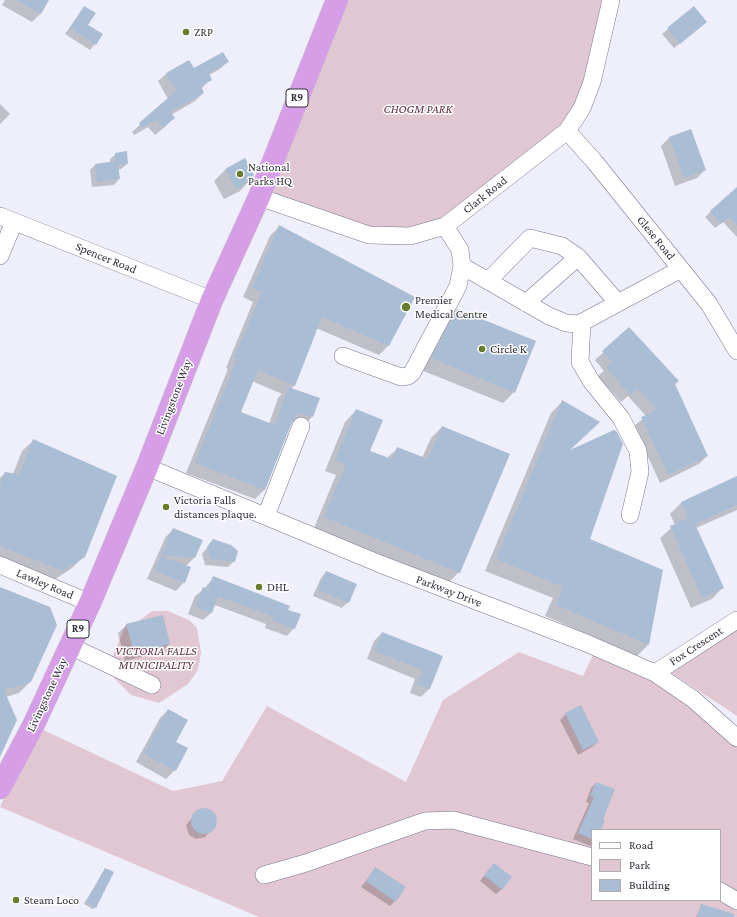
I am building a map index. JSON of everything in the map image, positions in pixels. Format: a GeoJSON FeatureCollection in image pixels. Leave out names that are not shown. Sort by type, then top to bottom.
{"type":"FeatureCollection","features":[{"type":"Feature","properties":{"kind":"highway","name":"Livingstone Way"},"geometry":{"type":"LineString","coordinates":[[0,788],[33,726],[90,603],[147,467],[212,300],[259,197],[337,0]]}},
{"type":"Feature","properties":{"kind":"street","name":"Clark Road"},"geometry":{"type":"LineString","coordinates":[[259,197],[369,235],[410,236],[445,226],[567,131],[582,108],[592,82],[611,0]]}},
{"type":"Feature","properties":{"kind":"street","name":"Glese Road"},"geometry":{"type":"LineString","coordinates":[[567,131],[709,304],[737,351]]}},
{"type":"Feature","properties":{"kind":"street"},"geometry":{"type":"LineString","coordinates":[[2,248],[7,219]]}},
{"type":"Feature","properties":{"kind":"street","name":"Spencer Road"},"geometry":{"type":"LineString","coordinates":[[7,219],[212,300]]}},
{"type":"Feature","properties":{"kind":"street"},"geometry":{"type":"LineString","coordinates":[[344,356],[401,377],[408,376],[412,373],[458,286],[462,266],[460,250],[445,226]]}},
{"type":"Feature","properties":{"kind":"street"},"geometry":{"type":"LineString","coordinates":[[488,281],[530,238],[562,246],[578,257],[618,303]]}},
{"type":"Feature","properties":{"kind":"street"},"geometry":{"type":"LineString","coordinates":[[526,303],[578,257]]}},
{"type":"Feature","properties":{"kind":"street"},"geometry":{"type":"LineString","coordinates":[[462,266],[526,303],[566,323],[579,324],[681,269]]}},
{"type":"Feature","properties":{"kind":"street"},"geometry":{"type":"LineString","coordinates":[[582,322],[580,362],[591,381],[621,418],[638,451],[640,472],[630,516]]}},
{"type":"Feature","properties":{"kind":"street"},"geometry":{"type":"LineString","coordinates":[[266,516],[300,426]]}},
{"type":"Feature","properties":{"kind":"street","name":"Parkway Drive"},"geometry":{"type":"LineString","coordinates":[[147,467],[460,595],[586,643],[655,673],[693,699],[737,738]]}},
{"type":"Feature","properties":{"kind":"street","name":"Lawley Road"},"geometry":{"type":"LineString","coordinates":[[0,565],[90,603]]}},
{"type":"Feature","properties":{"kind":"street","name":"Fox Crescent"},"geometry":{"type":"LineString","coordinates":[[655,673],[737,620]]}},
{"type":"Feature","properties":{"kind":"street"},"geometry":{"type":"LineString","coordinates":[[70,646],[152,685]]}},
{"type":"Feature","properties":{"kind":"street"},"geometry":{"type":"LineString","coordinates":[[264,875],[306,863],[425,821],[453,820],[591,857]]}},
{"type":"Feature","properties":{"kind":"street"},"geometry":{"type":"LineString","coordinates":[[721,892],[737,901]]}},
{"type":"Feature","properties":{"kind":"green space","name":"CHOGM PARK"},"geometry":{"type":"Polygon","coordinates":[[[344,0],[617,0],[582,108],[445,226],[369,235],[261,199],[344,0]]]}},
{"type":"Feature","properties":{"kind":"green space","name":"VICTORIA FALLS MUNICIPALITY"},"geometry":{"type":"Polygon","coordinates":[[[152,611],[168,611],[189,620],[197,628],[201,653],[198,670],[188,684],[159,703],[131,695],[114,678],[111,671],[112,658],[126,624],[139,621],[152,611]]]}},
{"type":"Feature","properties":{"kind":"green space"},"geometry":{"type":"Polygon","coordinates":[[[737,628],[737,716],[667,670],[737,628]]]}},
{"type":"Feature","properties":{"kind":"green space"},"geometry":{"type":"Polygon","coordinates":[[[519,652],[583,676],[594,653],[658,676],[737,743],[737,917],[259,917],[0,807],[37,727],[173,791],[222,781],[267,706],[406,782],[443,700],[519,652]]]}},
{"type":"Feature","properties":{"kind":"building"},"geometry":{"type":"Polygon","coordinates":[[[16,0],[49,0],[41,14],[16,0]]]}},
{"type":"Feature","properties":{"kind":"building"},"geometry":{"type":"Polygon","coordinates":[[[84,6],[96,13],[88,25],[103,34],[96,45],[70,28],[84,6]]]}},
{"type":"Feature","properties":{"kind":"building"},"geometry":{"type":"Polygon","coordinates":[[[694,6],[707,22],[680,44],[667,28],[694,6]]]}},
{"type":"Feature","properties":{"kind":"building"},"geometry":{"type":"Polygon","coordinates":[[[223,52],[229,62],[209,73],[212,80],[201,86],[204,93],[170,112],[175,118],[163,128],[156,120],[142,128],[139,123],[176,91],[166,73],[189,60],[194,68],[223,52]]]}},
{"type":"Feature","properties":{"kind":"building"},"geometry":{"type":"Polygon","coordinates":[[[691,129],[706,170],[684,178],[669,137],[691,129]]]}},
{"type":"Feature","properties":{"kind":"building"},"geometry":{"type":"Polygon","coordinates":[[[127,151],[128,164],[118,165],[120,179],[97,182],[95,164],[116,161],[115,153],[127,151]]]}},
{"type":"Feature","properties":{"kind":"building","name":"National Parks HQ"},"geometry":{"type":"Polygon","coordinates":[[[245,158],[254,175],[252,180],[236,189],[225,169],[245,158]]]}},
{"type":"Feature","properties":{"kind":"building"},"geometry":{"type":"Polygon","coordinates":[[[737,187],[737,226],[729,217],[721,224],[710,211],[737,187]]]}},
{"type":"Feature","properties":{"kind":"building"},"geometry":{"type":"Polygon","coordinates":[[[279,225],[415,297],[389,346],[322,317],[295,386],[258,370],[241,412],[275,425],[288,387],[320,398],[313,417],[299,413],[292,422],[265,490],[195,463],[237,359],[234,358],[262,292],[252,288],[279,225]]]}},
{"type":"Feature","properties":{"kind":"building","name":"Circle K"},"geometry":{"type":"Polygon","coordinates":[[[457,309],[536,341],[515,393],[431,358],[457,309]]]}},
{"type":"Feature","properties":{"kind":"building"},"geometry":{"type":"Polygon","coordinates":[[[629,327],[679,381],[675,384],[708,456],[668,475],[641,417],[657,410],[637,388],[630,395],[606,367],[612,362],[602,351],[629,327]]]}},
{"type":"Feature","properties":{"kind":"building"},"geometry":{"type":"Polygon","coordinates":[[[562,400],[600,422],[570,450],[614,430],[617,432],[623,444],[590,539],[663,570],[649,645],[556,605],[563,587],[496,559],[562,400]]]}},
{"type":"Feature","properties":{"kind":"building"},"geometry":{"type":"Polygon","coordinates":[[[356,409],[383,420],[370,451],[392,459],[397,447],[428,459],[442,426],[510,454],[460,573],[324,517],[346,464],[335,460],[356,409]]]}},
{"type":"Feature","properties":{"kind":"building"},"geometry":{"type":"Polygon","coordinates":[[[33,439],[117,476],[85,557],[63,571],[0,546],[0,485],[5,472],[19,474],[33,439]]]}},
{"type":"Feature","properties":{"kind":"building"},"geometry":{"type":"Polygon","coordinates":[[[737,476],[737,505],[695,524],[724,588],[702,598],[670,526],[688,518],[681,502],[737,476]]]}},
{"type":"Feature","properties":{"kind":"building"},"geometry":{"type":"Polygon","coordinates":[[[173,528],[203,540],[195,558],[161,555],[173,528]]]}},
{"type":"Feature","properties":{"kind":"building"},"geometry":{"type":"Polygon","coordinates":[[[213,539],[231,545],[238,551],[235,562],[210,559],[207,547],[213,539]]]}},
{"type":"Feature","properties":{"kind":"building"},"geometry":{"type":"Polygon","coordinates":[[[161,556],[191,567],[185,583],[155,571],[161,556]]]}},
{"type":"Feature","properties":{"kind":"building"},"geometry":{"type":"Polygon","coordinates":[[[326,571],[357,584],[349,603],[318,590],[326,571]]]}},
{"type":"Feature","properties":{"kind":"building"},"geometry":{"type":"Polygon","coordinates":[[[213,576],[290,606],[288,610],[301,614],[295,629],[272,620],[274,617],[218,596],[212,613],[195,607],[203,587],[208,589],[213,576]]]}},
{"type":"Feature","properties":{"kind":"building"},"geometry":{"type":"Polygon","coordinates":[[[0,587],[50,607],[57,625],[31,682],[4,690],[17,720],[0,757],[0,587]]]}},
{"type":"Feature","properties":{"kind":"building"},"geometry":{"type":"Polygon","coordinates":[[[163,615],[170,644],[134,653],[126,624],[163,615]]]}},
{"type":"Feature","properties":{"kind":"building"},"geometry":{"type":"Polygon","coordinates":[[[382,632],[443,656],[430,689],[417,684],[423,670],[374,651],[382,632]]]}},
{"type":"Feature","properties":{"kind":"building"},"geometry":{"type":"Polygon","coordinates":[[[581,705],[599,742],[583,750],[565,713],[581,705]]]}},
{"type":"Feature","properties":{"kind":"building"},"geometry":{"type":"Polygon","coordinates":[[[168,709],[188,720],[176,742],[188,748],[176,771],[144,754],[168,709]]]}},
{"type":"Feature","properties":{"kind":"building"},"geometry":{"type":"Polygon","coordinates":[[[596,782],[615,789],[603,819],[605,820],[601,829],[591,829],[591,839],[578,833],[594,797],[590,796],[596,782]]]}},
{"type":"Feature","properties":{"kind":"building"},"geometry":{"type":"Polygon","coordinates":[[[204,808],[213,812],[217,821],[213,830],[204,834],[195,830],[191,821],[195,812],[204,808]]]}},
{"type":"Feature","properties":{"kind":"building"},"geometry":{"type":"Polygon","coordinates":[[[494,863],[512,877],[502,890],[484,875],[494,863]]]}},
{"type":"Feature","properties":{"kind":"building"},"geometry":{"type":"Polygon","coordinates":[[[375,867],[406,887],[396,902],[366,881],[375,867]]]}},
{"type":"Feature","properties":{"kind":"building"},"geometry":{"type":"Polygon","coordinates":[[[105,868],[114,872],[96,908],[86,902],[105,868]]]}},
{"type":"Feature","properties":{"kind":"building"},"geometry":{"type":"Polygon","coordinates":[[[701,904],[734,914],[734,917],[697,917],[701,904]]]}},
{"type":"Feature","properties":{"kind":"place","name":"ZRP"},"geometry":{"type":"Point","coordinates":[186,32]}},
{"type":"Feature","properties":{"kind":"place","name":"National Parks HQ"},"geometry":{"type":"Point","coordinates":[240,174]}},
{"type":"Feature","properties":{"kind":"place","name":"Premier Medical Centre"},"geometry":{"type":"Point","coordinates":[406,307]}},
{"type":"Feature","properties":{"kind":"place","name":"Circle K"},"geometry":{"type":"Point","coordinates":[482,349]}},
{"type":"Feature","properties":{"kind":"place","name":"Victoria Falls distances plaque."},"geometry":{"type":"Point","coordinates":[166,507]}},
{"type":"Feature","properties":{"kind":"place","name":"DHL"},"geometry":{"type":"Point","coordinates":[259,587]}},
{"type":"Feature","properties":{"kind":"place","name":"Steam Loco"},"geometry":{"type":"Point","coordinates":[16,900]}}]}
